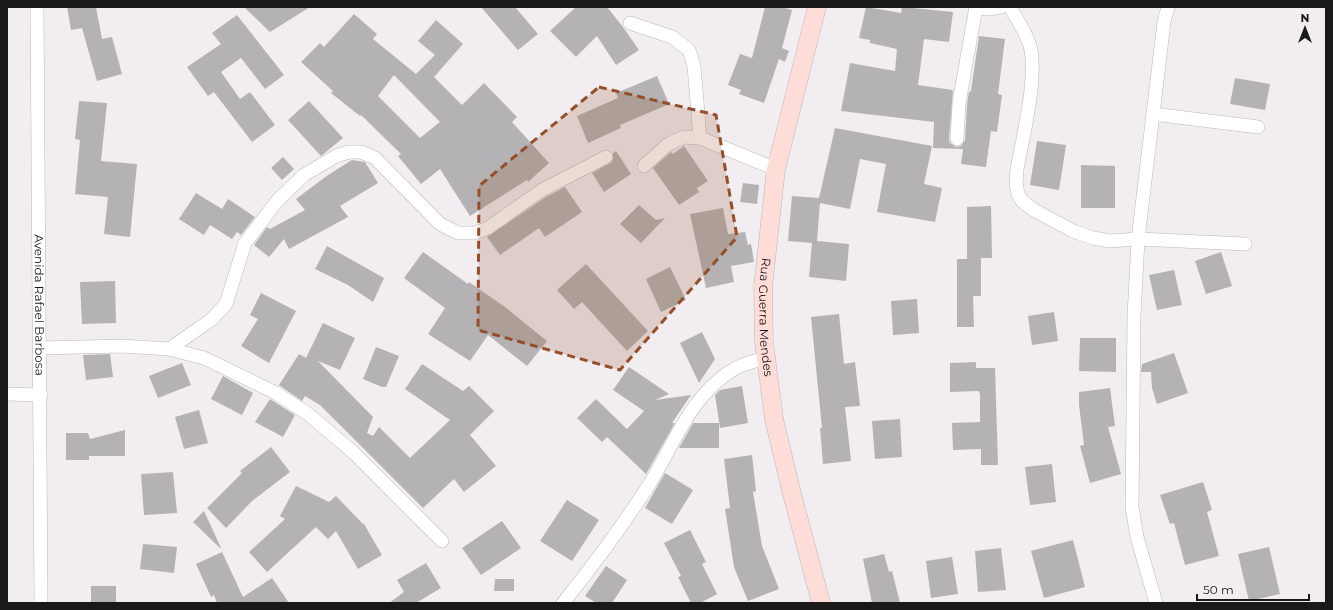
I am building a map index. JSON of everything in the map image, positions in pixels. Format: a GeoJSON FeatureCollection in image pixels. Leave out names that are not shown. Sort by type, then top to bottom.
{"type":"FeatureCollection","features":[{"type":"Feature","properties":{"kind":"street","name":"Avenida Rafael Barbosa"},"geometry":{"type":"LineString","coordinates":[[37,7],[41,348],[41,603]]}},
{"type":"Feature","properties":{"kind":"street","name":"Rua Guerra Mendes"},"geometry":{"type":"LineString","coordinates":[[817,7],[776,169],[763,287],[765,358],[778,433],[795,506],[821,603]]}},
{"type":"Feature","properties":{"kind":"street"},"geometry":{"type":"LineString","coordinates":[[957,140],[959,103],[976,7],[988,9],[1002,7]]}},
{"type":"Feature","properties":{"kind":"street"},"geometry":{"type":"LineString","coordinates":[[1010,7],[1023,29],[1032,57],[1032,73],[1016,183],[1018,194],[1022,201],[1034,210],[1072,231],[1093,238],[1110,241],[1138,239],[1245,244]]}},
{"type":"Feature","properties":{"kind":"street"},"geometry":{"type":"LineString","coordinates":[[1156,603],[1137,537],[1132,507],[1134,316],[1138,239],[1168,7]]}},
{"type":"Feature","properties":{"kind":"street"},"geometry":{"type":"LineString","coordinates":[[630,23],[672,37],[689,50],[694,66],[700,138]]}},
{"type":"Feature","properties":{"kind":"street"},"geometry":{"type":"LineString","coordinates":[[1153,114],[1258,127]]}},
{"type":"Feature","properties":{"kind":"street"},"geometry":{"type":"LineString","coordinates":[[644,166],[667,145],[684,138],[700,138],[776,169]]}},
{"type":"Feature","properties":{"kind":"street"},"geometry":{"type":"LineString","coordinates":[[169,349],[211,320],[226,304],[245,243],[278,200],[304,175],[336,156],[349,152],[361,152],[375,158],[440,224],[458,232],[475,232],[488,228],[542,190],[606,156]]}},
{"type":"Feature","properties":{"kind":"street"},"geometry":{"type":"LineString","coordinates":[[41,348],[122,346],[169,349],[204,358],[276,393],[308,414],[352,451],[442,541]]}},
{"type":"Feature","properties":{"kind":"street"},"geometry":{"type":"LineString","coordinates":[[563,603],[636,505],[664,462],[686,416],[702,395],[717,381],[735,368],[765,358]]}},
{"type":"Feature","properties":{"kind":"street"},"geometry":{"type":"LineString","coordinates":[[7,394],[41,395]]}},
{"type":"Feature","properties":{"kind":"highlighted area"},"geometry":{"type":"Polygon","coordinates":[[[599,87],[716,115],[737,237],[620,370],[478,330],[479,186],[599,87]]]}},
{"type":"Feature","properties":{"kind":"building"},"geometry":{"type":"Polygon","coordinates":[[[67,7],[96,7],[102,39],[112,37],[122,74],[97,81],[82,28],[71,30],[67,7]]]}},
{"type":"Feature","properties":{"kind":"building"},"geometry":{"type":"Polygon","coordinates":[[[244,7],[310,7],[270,32],[244,7]]]}},
{"type":"Feature","properties":{"kind":"building"},"geometry":{"type":"Polygon","coordinates":[[[481,7],[515,7],[538,34],[518,50],[481,7]]]}},
{"type":"Feature","properties":{"kind":"building"},"geometry":{"type":"Polygon","coordinates":[[[576,7],[607,7],[639,50],[616,65],[597,36],[576,57],[550,31],[576,7]]]}},
{"type":"Feature","properties":{"kind":"building"},"geometry":{"type":"Polygon","coordinates":[[[765,7],[782,7],[792,10],[782,48],[789,51],[785,62],[779,59],[764,103],[739,94],[741,90],[728,85],[740,54],[752,58],[765,7]]]}},
{"type":"Feature","properties":{"kind":"building"},"geometry":{"type":"Polygon","coordinates":[[[866,7],[901,13],[902,7],[953,12],[949,42],[924,39],[918,85],[953,90],[949,139],[950,143],[956,147],[961,146],[965,140],[967,104],[969,92],[971,91],[979,36],[1005,39],[998,94],[1002,95],[997,132],[991,131],[986,167],[961,164],[963,149],[933,148],[934,122],[841,111],[850,63],[895,71],[897,49],[870,43],[870,40],[859,38],[866,7]]]}},
{"type":"Feature","properties":{"kind":"building"},"geometry":{"type":"Polygon","coordinates":[[[354,14],[377,34],[373,39],[416,74],[435,55],[418,41],[436,20],[463,44],[434,77],[462,105],[484,83],[517,117],[512,122],[549,163],[528,182],[527,180],[470,216],[440,169],[421,184],[398,156],[401,154],[361,115],[360,116],[331,93],[333,91],[301,62],[320,43],[324,47],[354,14]],[[394,75],[378,96],[420,138],[440,122],[394,75]]]}},
{"type":"Feature","properties":{"kind":"building"},"geometry":{"type":"Polygon","coordinates":[[[237,15],[284,75],[265,89],[241,58],[221,72],[240,99],[250,92],[275,125],[252,142],[214,92],[208,96],[187,67],[221,44],[212,33],[237,15]]]}},
{"type":"Feature","properties":{"kind":"building"},"geometry":{"type":"Polygon","coordinates":[[[657,76],[669,104],[620,125],[621,128],[588,143],[577,116],[618,98],[616,93],[657,76]]]}},
{"type":"Feature","properties":{"kind":"building"},"geometry":{"type":"Polygon","coordinates":[[[1235,78],[1270,84],[1265,110],[1230,104],[1235,78]]]}},
{"type":"Feature","properties":{"kind":"building"},"geometry":{"type":"Polygon","coordinates":[[[79,101],[107,103],[101,161],[137,164],[130,237],[104,234],[108,197],[75,194],[80,140],[75,139],[79,101]]]}},
{"type":"Feature","properties":{"kind":"building"},"geometry":{"type":"Polygon","coordinates":[[[309,101],[343,138],[321,156],[288,120],[309,101]]]}},
{"type":"Feature","properties":{"kind":"building"},"geometry":{"type":"Polygon","coordinates":[[[835,128],[932,146],[924,184],[942,188],[935,222],[877,212],[886,164],[860,159],[850,209],[820,203],[817,241],[849,244],[846,281],[809,277],[812,243],[788,241],[792,196],[819,198],[835,128]]]}},
{"type":"Feature","properties":{"kind":"building"},"geometry":{"type":"Polygon","coordinates":[[[1037,141],[1066,145],[1059,190],[1030,185],[1037,141]]]}},
{"type":"Feature","properties":{"kind":"building"},"geometry":{"type":"Polygon","coordinates":[[[684,146],[708,181],[697,188],[699,192],[679,205],[653,168],[671,152],[673,154],[684,146]]]}},
{"type":"Feature","properties":{"kind":"building"},"geometry":{"type":"Polygon","coordinates":[[[616,151],[631,174],[604,192],[592,173],[612,162],[613,153],[616,151]]]}},
{"type":"Feature","properties":{"kind":"building"},"geometry":{"type":"Polygon","coordinates":[[[283,157],[294,169],[282,180],[271,168],[283,157]]]}},
{"type":"Feature","properties":{"kind":"building"},"geometry":{"type":"Polygon","coordinates":[[[352,160],[365,162],[378,183],[340,206],[348,217],[289,249],[284,239],[269,257],[254,245],[267,227],[270,229],[305,210],[296,199],[328,175],[352,160]]]}},
{"type":"Feature","properties":{"kind":"building"},"geometry":{"type":"Polygon","coordinates":[[[1081,165],[1115,166],[1115,208],[1081,208],[1081,165]]]}},
{"type":"Feature","properties":{"kind":"building"},"geometry":{"type":"Polygon","coordinates":[[[743,183],[759,185],[757,204],[740,202],[743,183]]]}},
{"type":"Feature","properties":{"kind":"building"},"geometry":{"type":"Polygon","coordinates":[[[565,187],[582,212],[545,237],[539,228],[500,255],[487,237],[546,197],[565,187]]]}},
{"type":"Feature","properties":{"kind":"building"},"geometry":{"type":"Polygon","coordinates":[[[196,193],[222,209],[228,199],[255,217],[241,235],[237,232],[232,239],[210,225],[204,235],[179,219],[196,193]]]}},
{"type":"Feature","properties":{"kind":"building"},"geometry":{"type":"Polygon","coordinates":[[[639,205],[656,220],[665,218],[641,243],[620,224],[639,205]]]}},
{"type":"Feature","properties":{"kind":"building"},"geometry":{"type":"Polygon","coordinates":[[[991,206],[992,258],[981,258],[981,296],[973,296],[974,327],[957,327],[957,259],[967,259],[967,207],[991,206]]]}},
{"type":"Feature","properties":{"kind":"building"},"geometry":{"type":"Polygon","coordinates":[[[723,208],[728,234],[745,232],[748,245],[751,244],[754,262],[731,266],[734,282],[706,288],[690,214],[723,208]]]}},
{"type":"Feature","properties":{"kind":"building"},"geometry":{"type":"Polygon","coordinates":[[[327,246],[384,278],[373,302],[348,285],[315,269],[327,246]]]}},
{"type":"Feature","properties":{"kind":"building"},"geometry":{"type":"Polygon","coordinates":[[[423,252],[468,284],[469,282],[505,307],[547,341],[527,366],[488,335],[470,361],[428,334],[445,308],[404,278],[423,252]]]}},
{"type":"Feature","properties":{"kind":"building"},"geometry":{"type":"Polygon","coordinates":[[[1221,252],[1232,286],[1206,294],[1195,261],[1221,252]]]}},
{"type":"Feature","properties":{"kind":"building"},"geometry":{"type":"Polygon","coordinates":[[[586,264],[648,331],[627,351],[582,302],[574,309],[557,290],[586,264]]]}},
{"type":"Feature","properties":{"kind":"building"},"geometry":{"type":"Polygon","coordinates":[[[670,267],[686,300],[661,312],[646,279],[670,267]]]}},
{"type":"Feature","properties":{"kind":"building"},"geometry":{"type":"Polygon","coordinates":[[[1174,270],[1182,305],[1157,310],[1149,275],[1174,270]]]}},
{"type":"Feature","properties":{"kind":"building"},"geometry":{"type":"Polygon","coordinates":[[[115,281],[116,323],[82,324],[80,282],[115,281]]]}},
{"type":"Feature","properties":{"kind":"building"},"geometry":{"type":"Polygon","coordinates":[[[261,293],[296,311],[269,363],[241,346],[258,319],[250,315],[261,293]]]}},
{"type":"Feature","properties":{"kind":"building"},"geometry":{"type":"Polygon","coordinates":[[[917,299],[919,333],[893,335],[891,301],[917,299]]]}},
{"type":"Feature","properties":{"kind":"building"},"geometry":{"type":"Polygon","coordinates":[[[1054,312],[1058,341],[1032,345],[1028,316],[1054,312]]]}},
{"type":"Feature","properties":{"kind":"building"},"geometry":{"type":"Polygon","coordinates":[[[839,314],[844,364],[855,362],[860,406],[845,407],[851,461],[823,464],[820,428],[822,428],[811,317],[839,314]]]}},
{"type":"Feature","properties":{"kind":"building"},"geometry":{"type":"Polygon","coordinates":[[[323,323],[355,338],[340,370],[318,361],[373,417],[367,433],[373,436],[379,427],[410,458],[450,420],[405,389],[422,364],[463,391],[469,386],[494,411],[470,435],[496,466],[464,492],[454,479],[423,508],[320,405],[305,396],[302,401],[279,385],[299,354],[306,358],[323,323]]]}},
{"type":"Feature","properties":{"kind":"building"},"geometry":{"type":"Polygon","coordinates":[[[702,332],[715,359],[699,383],[680,343],[702,332]]]}},
{"type":"Feature","properties":{"kind":"building"},"geometry":{"type":"Polygon","coordinates":[[[1080,338],[1116,338],[1116,372],[1079,371],[1080,338]]]}},
{"type":"Feature","properties":{"kind":"building"},"geometry":{"type":"Polygon","coordinates":[[[376,347],[399,356],[386,387],[382,387],[363,379],[376,347]]]}},
{"type":"Feature","properties":{"kind":"building"},"geometry":{"type":"Polygon","coordinates":[[[1174,353],[1188,393],[1157,404],[1152,388],[1151,372],[1141,372],[1142,364],[1174,353]]]}},
{"type":"Feature","properties":{"kind":"building"},"geometry":{"type":"Polygon","coordinates":[[[110,354],[113,377],[86,380],[83,355],[110,354]]]}},
{"type":"Feature","properties":{"kind":"building"},"geometry":{"type":"Polygon","coordinates":[[[976,362],[976,368],[995,368],[998,465],[981,465],[981,449],[953,450],[952,423],[980,422],[980,395],[979,391],[950,392],[950,363],[976,362]]]}},
{"type":"Feature","properties":{"kind":"building"},"geometry":{"type":"Polygon","coordinates":[[[182,363],[191,385],[158,398],[149,376],[182,363]]]}},
{"type":"Feature","properties":{"kind":"building"},"geometry":{"type":"Polygon","coordinates":[[[629,367],[669,394],[655,400],[691,395],[672,423],[675,423],[646,474],[607,437],[602,442],[577,418],[596,399],[627,429],[644,411],[613,390],[629,367]]]}},
{"type":"Feature","properties":{"kind":"building"},"geometry":{"type":"Polygon","coordinates":[[[223,376],[253,393],[242,415],[211,399],[223,376]]]}},
{"type":"Feature","properties":{"kind":"building"},"geometry":{"type":"Polygon","coordinates":[[[742,386],[748,423],[720,428],[715,395],[720,390],[742,386]]]}},
{"type":"Feature","properties":{"kind":"building"},"geometry":{"type":"Polygon","coordinates":[[[1110,388],[1115,426],[1108,427],[1121,474],[1090,483],[1080,446],[1084,445],[1079,405],[1079,392],[1110,388]]]}},
{"type":"Feature","properties":{"kind":"building"},"geometry":{"type":"Polygon","coordinates":[[[270,399],[295,415],[283,437],[255,422],[270,399]]]}},
{"type":"Feature","properties":{"kind":"building"},"geometry":{"type":"Polygon","coordinates":[[[199,410],[208,443],[184,449],[175,417],[199,410]]]}},
{"type":"Feature","properties":{"kind":"building"},"geometry":{"type":"Polygon","coordinates":[[[900,419],[902,457],[875,459],[872,421],[900,419]]]}},
{"type":"Feature","properties":{"kind":"building"},"geometry":{"type":"Polygon","coordinates":[[[693,423],[719,423],[719,448],[679,448],[693,423]]]}},
{"type":"Feature","properties":{"kind":"building"},"geometry":{"type":"Polygon","coordinates":[[[125,430],[125,456],[89,456],[89,460],[66,460],[66,433],[88,433],[90,439],[125,430]]]}},
{"type":"Feature","properties":{"kind":"building"},"geometry":{"type":"Polygon","coordinates":[[[271,447],[290,472],[252,501],[226,528],[207,508],[242,473],[240,471],[271,447]]]}},
{"type":"Feature","properties":{"kind":"building"},"geometry":{"type":"Polygon","coordinates":[[[752,455],[756,491],[753,492],[762,546],[779,589],[748,601],[734,567],[725,509],[730,508],[724,459],[752,455]]]}},
{"type":"Feature","properties":{"kind":"building"},"geometry":{"type":"Polygon","coordinates":[[[1052,464],[1056,502],[1030,505],[1025,467],[1052,464]]]}},
{"type":"Feature","properties":{"kind":"building"},"geometry":{"type":"Polygon","coordinates":[[[173,472],[177,513],[144,515],[141,474],[173,472]]]}},
{"type":"Feature","properties":{"kind":"building"},"geometry":{"type":"Polygon","coordinates":[[[665,473],[693,490],[672,524],[645,508],[665,473]]]}},
{"type":"Feature","properties":{"kind":"building"},"geometry":{"type":"Polygon","coordinates":[[[1203,482],[1212,510],[1207,512],[1219,556],[1185,565],[1174,523],[1170,524],[1160,495],[1203,482]]]}},
{"type":"Feature","properties":{"kind":"building"},"geometry":{"type":"Polygon","coordinates":[[[296,486],[329,502],[336,496],[364,524],[382,555],[358,569],[336,531],[328,539],[316,527],[267,572],[249,552],[285,519],[280,516],[296,486]]]}},
{"type":"Feature","properties":{"kind":"building"},"geometry":{"type":"Polygon","coordinates":[[[567,500],[599,520],[572,561],[540,541],[567,500]]]}},
{"type":"Feature","properties":{"kind":"building"},"geometry":{"type":"Polygon","coordinates":[[[204,511],[221,548],[193,522],[204,511]]]}},
{"type":"Feature","properties":{"kind":"building"},"geometry":{"type":"Polygon","coordinates":[[[502,521],[521,548],[481,575],[462,548],[502,521]]]}},
{"type":"Feature","properties":{"kind":"building"},"geometry":{"type":"Polygon","coordinates":[[[690,530],[706,562],[702,564],[717,594],[700,603],[691,603],[678,577],[681,576],[664,543],[690,530]]]}},
{"type":"Feature","properties":{"kind":"building"},"geometry":{"type":"Polygon","coordinates":[[[1073,540],[1085,587],[1044,598],[1031,551],[1073,540]]]}},
{"type":"Feature","properties":{"kind":"building"},"geometry":{"type":"Polygon","coordinates":[[[143,544],[177,547],[174,573],[140,569],[143,544]]]}},
{"type":"Feature","properties":{"kind":"building"},"geometry":{"type":"Polygon","coordinates":[[[1269,547],[1280,594],[1249,601],[1238,554],[1269,547]]]}},
{"type":"Feature","properties":{"kind":"building"},"geometry":{"type":"Polygon","coordinates":[[[1001,548],[1006,590],[978,592],[975,551],[1001,548]]]}},
{"type":"Feature","properties":{"kind":"building"},"geometry":{"type":"Polygon","coordinates":[[[222,552],[243,597],[272,578],[289,603],[217,603],[214,595],[211,597],[196,564],[222,552]]]}},
{"type":"Feature","properties":{"kind":"building"},"geometry":{"type":"Polygon","coordinates":[[[884,554],[889,572],[892,571],[900,603],[872,603],[863,559],[884,554]]]}},
{"type":"Feature","properties":{"kind":"building"},"geometry":{"type":"Polygon","coordinates":[[[952,557],[958,594],[931,598],[926,561],[952,557]]]}},
{"type":"Feature","properties":{"kind":"building"},"geometry":{"type":"Polygon","coordinates":[[[426,563],[441,588],[416,603],[389,603],[404,592],[397,580],[426,563]]]}},
{"type":"Feature","properties":{"kind":"building"},"geometry":{"type":"Polygon","coordinates":[[[606,566],[627,580],[612,603],[596,603],[585,596],[606,566]]]}},
{"type":"Feature","properties":{"kind":"building"},"geometry":{"type":"Polygon","coordinates":[[[495,579],[514,579],[514,591],[494,591],[495,579]]]}},
{"type":"Feature","properties":{"kind":"building"},"geometry":{"type":"Polygon","coordinates":[[[91,586],[116,586],[116,603],[91,603],[91,586]]]}}]}
